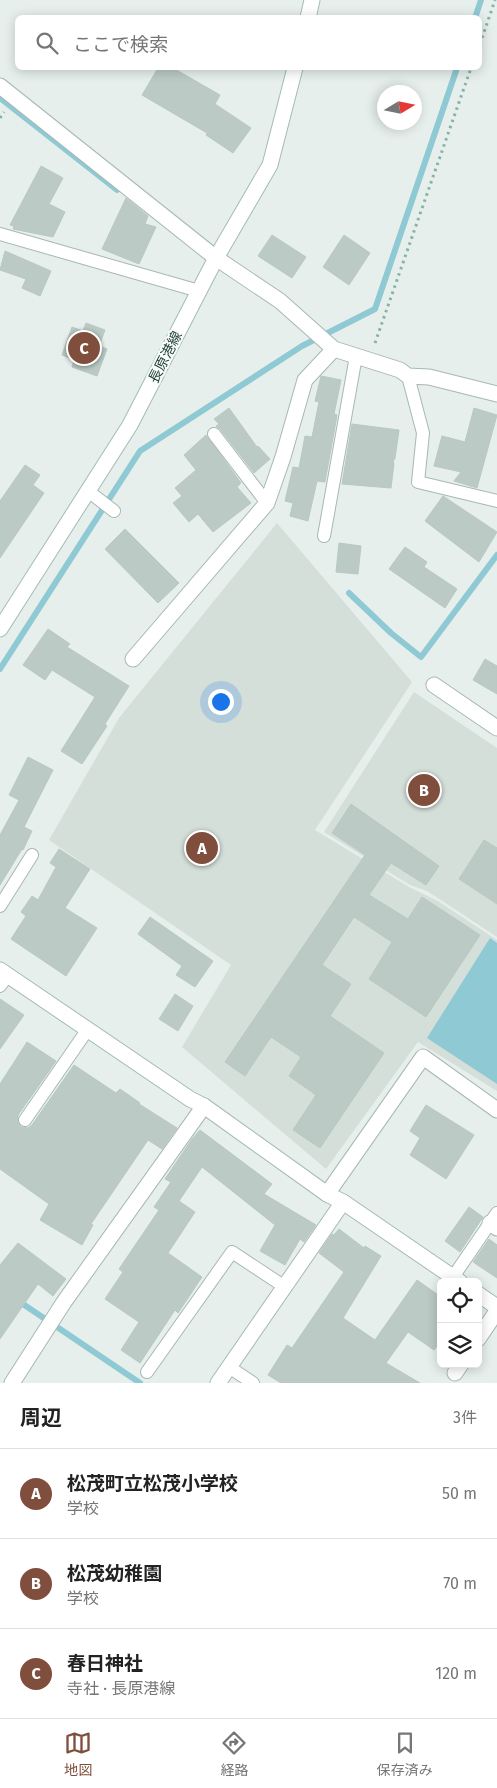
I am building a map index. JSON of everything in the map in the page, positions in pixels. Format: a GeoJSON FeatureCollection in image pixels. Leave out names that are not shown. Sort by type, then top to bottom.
{"type":"FeatureCollection","features":[{"type":"Feature","properties":{"kind":"street"},"geometry":{"type":"LineString","coordinates":[[309,15],[312,0]]}},
{"type":"Feature","properties":{"kind":"street","name":"長原港線"},"geometry":{"type":"LineString","coordinates":[[0,630],[130,425],[216,258],[270,165],[294,70]]}},
{"type":"Feature","properties":{"kind":"street"},"geometry":{"type":"LineString","coordinates":[[0,86],[216,258],[280,301],[334,349],[400,370],[408,376],[429,377],[497,394]]}},
{"type":"Feature","properties":{"kind":"street"},"geometry":{"type":"LineString","coordinates":[[133,659],[267,503],[283,457],[305,380],[334,349]]}},
{"type":"Feature","properties":{"kind":"street"},"geometry":{"type":"LineString","coordinates":[[434,685],[497,728]]}},
{"type":"Feature","properties":{"kind":"street"},"geometry":{"type":"LineString","coordinates":[[3,977],[88,1029],[190,1099],[204,1106],[327,1194],[343,1202],[454,1278]]}},
{"type":"Feature","properties":{"kind":"street"},"geometry":{"type":"LineString","coordinates":[[327,1194],[423,1057],[497,1110]]}},
{"type":"Feature","properties":{"kind":"street"},"geometry":{"type":"LineString","coordinates":[[12,1383],[64,1302],[204,1106]]}},
{"type":"Feature","properties":{"kind":"street"},"geometry":{"type":"LineString","coordinates":[[218,1383],[343,1202]]}},
{"type":"Feature","properties":{"kind":"street"},"geometry":{"type":"LineString","coordinates":[[482,1297],[497,1307]]}},
{"type":"Feature","properties":{"kind":"street"},"geometry":{"type":"LineString","coordinates":[[482,1333],[497,1311]]}},
{"type":"Feature","properties":{"kind":"lane"},"geometry":{"type":"LineString","coordinates":[[0,234],[199,291]]}},
{"type":"Feature","properties":{"kind":"lane"},"geometry":{"type":"LineString","coordinates":[[324,536],[362,358]]}},
{"type":"Feature","properties":{"kind":"lane"},"geometry":{"type":"LineString","coordinates":[[408,376],[423,433],[418,482],[497,501]]}},
{"type":"Feature","properties":{"kind":"lane"},"geometry":{"type":"LineString","coordinates":[[214,434],[267,503]]}},
{"type":"Feature","properties":{"kind":"lane"},"geometry":{"type":"LineString","coordinates":[[88,491],[114,511]]}},
{"type":"Feature","properties":{"kind":"lane"},"geometry":{"type":"LineString","coordinates":[[0,906],[32,855]]}},
{"type":"Feature","properties":{"kind":"lane"},"geometry":{"type":"LineString","coordinates":[[25,1120],[88,1029]]}},
{"type":"Feature","properties":{"kind":"lane"},"geometry":{"type":"LineString","coordinates":[[458,1278],[495,1221]]}},
{"type":"Feature","properties":{"kind":"lane"},"geometry":{"type":"LineString","coordinates":[[147,1372],[232,1252],[285,1287]]}},
{"type":"Feature","properties":{"kind":"lane"},"geometry":{"type":"LineString","coordinates":[[229,1367],[253,1383]]}},
{"type":"Feature","properties":{"kind":"path"},"geometry":{"type":"LineString","coordinates":[[482,38],[495,0]]}},
{"type":"Feature","properties":{"kind":"path"},"geometry":{"type":"LineString","coordinates":[[362,358],[404,255],[471,70]]}},
{"type":"Feature","properties":{"kind":"shaded area"},"geometry":{"type":"Polygon","coordinates":[[[277,523],[412,682],[315,830],[409,887],[438,901],[497,940],[497,1091],[418,1042],[326,1169],[182,1047],[231,965],[49,840],[119,718],[277,523]]]}},
{"type":"Feature","properties":{"kind":"shaded area"},"geometry":{"type":"Polygon","coordinates":[[[414,692],[497,748],[497,937],[427,891],[410,885],[324,832],[414,692]]]}},
{"type":"Feature","properties":{"kind":"water"},"geometry":{"type":"Polygon","coordinates":[[[490,938],[497,943],[497,1084],[427,1038],[490,938]]]}},
{"type":"Feature","properties":{"kind":"building"},"geometry":{"type":"Polygon","coordinates":[[[157,70],[176,70],[220,95],[215,104],[251,128],[233,153],[206,135],[207,133],[142,95],[157,70]]]}},
{"type":"Feature","properties":{"kind":"building"},"geometry":{"type":"Polygon","coordinates":[[[41,166],[63,178],[49,204],[65,212],[53,237],[13,229],[14,226],[10,225],[41,166]]]}},
{"type":"Feature","properties":{"kind":"building"},"geometry":{"type":"Polygon","coordinates":[[[126,198],[148,216],[145,224],[156,227],[139,264],[102,249],[126,198]]]}},
{"type":"Feature","properties":{"kind":"building"},"geometry":{"type":"Polygon","coordinates":[[[272,235],[306,257],[292,278],[258,256],[272,235]]]}},
{"type":"Feature","properties":{"kind":"building"},"geometry":{"type":"Polygon","coordinates":[[[344,235],[370,253],[349,285],[323,267],[344,235]]]}},
{"type":"Feature","properties":{"kind":"building"},"geometry":{"type":"Polygon","coordinates":[[[5,251],[51,271],[40,296],[22,288],[26,279],[0,270],[5,251]]]}},
{"type":"Feature","properties":{"kind":"building"},"geometry":{"type":"Polygon","coordinates":[[[86,323],[105,330],[99,346],[107,349],[97,376],[72,367],[74,360],[62,355],[72,327],[83,331],[86,323]]]}},
{"type":"Feature","properties":{"kind":"building"},"geometry":{"type":"Polygon","coordinates":[[[321,376],[341,380],[334,414],[337,415],[325,482],[317,481],[308,521],[290,516],[293,503],[285,501],[293,467],[299,468],[305,436],[312,437],[319,402],[315,401],[321,376]]]}},
{"type":"Feature","properties":{"kind":"building"},"geometry":{"type":"Polygon","coordinates":[[[229,408],[257,447],[270,459],[254,473],[216,426],[219,424],[214,419],[229,408]]]}},
{"type":"Feature","properties":{"kind":"building"},"geometry":{"type":"Polygon","coordinates":[[[474,408],[497,415],[477,488],[454,481],[461,472],[434,466],[442,436],[465,442],[474,408]]]}},
{"type":"Feature","properties":{"kind":"building"},"geometry":{"type":"Polygon","coordinates":[[[352,424],[399,430],[393,462],[391,488],[342,484],[352,424]]]}},
{"type":"Feature","properties":{"kind":"building"},"geometry":{"type":"Polygon","coordinates":[[[206,435],[241,483],[237,487],[251,503],[213,532],[198,514],[189,522],[173,503],[182,496],[175,488],[196,470],[184,455],[206,435]]]}},
{"type":"Feature","properties":{"kind":"building"},"geometry":{"type":"Polygon","coordinates":[[[25,465],[40,475],[33,485],[44,493],[0,558],[0,501],[25,465]]]}},
{"type":"Feature","properties":{"kind":"building"},"geometry":{"type":"Polygon","coordinates":[[[443,496],[497,532],[479,562],[425,521],[443,496]]]}},
{"type":"Feature","properties":{"kind":"building"},"geometry":{"type":"Polygon","coordinates":[[[125,529],[179,583],[158,603],[105,549],[125,529]]]}},
{"type":"Feature","properties":{"kind":"building"},"geometry":{"type":"Polygon","coordinates":[[[339,543],[361,546],[358,574],[336,572],[339,543]]]}},
{"type":"Feature","properties":{"kind":"building"},"geometry":{"type":"Polygon","coordinates":[[[405,547],[427,562],[424,567],[457,589],[445,608],[389,569],[405,547]]]}},
{"type":"Feature","properties":{"kind":"building"},"geometry":{"type":"Polygon","coordinates":[[[48,629],[70,644],[67,647],[129,686],[105,724],[107,726],[82,764],[61,751],[95,697],[52,670],[45,680],[23,665],[48,629]]]}},
{"type":"Feature","properties":{"kind":"building"},"geometry":{"type":"Polygon","coordinates":[[[485,659],[497,666],[497,694],[473,680],[485,659]]]}},
{"type":"Feature","properties":{"kind":"building"},"geometry":{"type":"Polygon","coordinates":[[[28,757],[53,770],[24,827],[32,831],[23,850],[0,885],[0,835],[19,800],[9,795],[28,757]]]}},
{"type":"Feature","properties":{"kind":"building"},"geometry":{"type":"Polygon","coordinates":[[[351,804],[439,866],[426,885],[391,863],[369,895],[408,919],[422,897],[480,935],[426,1017],[369,979],[392,942],[354,917],[322,965],[351,984],[330,1016],[384,1053],[320,1148],[293,1130],[316,1095],[289,1076],[301,1057],[271,1037],[245,1076],[225,1062],[365,855],[332,833],[351,804]]]}},
{"type":"Feature","properties":{"kind":"building"},"geometry":{"type":"Polygon","coordinates":[[[484,840],[497,848],[497,904],[459,879],[484,840]]]}},
{"type":"Feature","properties":{"kind":"building"},"geometry":{"type":"Polygon","coordinates":[[[59,849],[90,869],[65,908],[97,928],[66,976],[11,939],[26,916],[21,912],[32,896],[38,900],[56,867],[50,863],[59,849]]]}},
{"type":"Feature","properties":{"kind":"building"},"geometry":{"type":"Polygon","coordinates":[[[150,917],[213,961],[195,987],[176,975],[182,966],[138,934],[150,917]]]}},
{"type":"Feature","properties":{"kind":"building"},"geometry":{"type":"Polygon","coordinates":[[[175,994],[193,1006],[178,1031],[159,1019],[175,994]]]}},
{"type":"Feature","properties":{"kind":"building"},"geometry":{"type":"Polygon","coordinates":[[[0,999],[24,1015],[0,1049],[0,999]]]}},
{"type":"Feature","properties":{"kind":"building"},"geometry":{"type":"Polygon","coordinates":[[[27,1042],[56,1061],[18,1115],[18,1123],[21,1127],[28,1128],[32,1125],[74,1065],[116,1093],[120,1089],[139,1104],[177,1128],[162,1149],[148,1140],[91,1224],[93,1225],[82,1245],[40,1220],[49,1204],[0,1169],[0,1084],[27,1042]]]}},
{"type":"Feature","properties":{"kind":"building"},"geometry":{"type":"Polygon","coordinates":[[[426,1105],[474,1135],[446,1179],[410,1155],[420,1138],[410,1131],[426,1105]]]}},
{"type":"Feature","properties":{"kind":"building"},"geometry":{"type":"Polygon","coordinates":[[[200,1130],[272,1184],[264,1194],[316,1225],[304,1242],[300,1239],[285,1265],[260,1251],[275,1225],[202,1167],[179,1201],[195,1212],[168,1253],[202,1277],[178,1313],[175,1310],[140,1363],[121,1350],[139,1322],[105,1299],[123,1272],[119,1269],[159,1210],[154,1207],[171,1182],[165,1179],[200,1130]]]}},
{"type":"Feature","properties":{"kind":"building"},"geometry":{"type":"Polygon","coordinates":[[[469,1207],[483,1217],[460,1252],[445,1241],[469,1207]]]}},
{"type":"Feature","properties":{"kind":"building"},"geometry":{"type":"Polygon","coordinates":[[[339,1229],[364,1248],[365,1246],[381,1256],[343,1318],[375,1340],[417,1280],[437,1294],[437,1346],[434,1350],[408,1332],[386,1363],[420,1383],[281,1383],[268,1375],[287,1345],[292,1348],[344,1272],[319,1253],[332,1234],[334,1235],[339,1229]]]}},
{"type":"Feature","properties":{"kind":"building"},"geometry":{"type":"Polygon","coordinates":[[[489,1239],[497,1245],[497,1278],[473,1262],[489,1239]]]}},
{"type":"Feature","properties":{"kind":"building"},"geometry":{"type":"Polygon","coordinates":[[[18,1243],[66,1279],[53,1296],[38,1284],[0,1339],[0,1265],[18,1243]]]}},
{"type":"Feature","properties":{"kind":"waterway"},"geometry":{"type":"LineString","coordinates":[[476,15],[481,0]]}},
{"type":"Feature","properties":{"kind":"waterway"},"geometry":{"type":"LineString","coordinates":[[0,669],[140,451],[302,346],[375,309],[456,70]]}},
{"type":"Feature","properties":{"kind":"waterway"},"geometry":{"type":"LineString","coordinates":[[0,98],[117,190]]}},
{"type":"Feature","properties":{"kind":"waterway"},"geometry":{"type":"LineString","coordinates":[[349,593],[391,633],[421,657],[497,555]]}},
{"type":"Feature","properties":{"kind":"waterway"},"geometry":{"type":"LineString","coordinates":[[17,1300],[140,1383]]}},
{"type":"Feature","properties":{"kind":"place","name":"春日神社"},"geometry":{"type":"Point","coordinates":[84,348]}},
{"type":"Feature","properties":{"kind":"place","name":"松茂幼稚園"},"geometry":{"type":"Point","coordinates":[424,790]}},
{"type":"Feature","properties":{"kind":"place","name":"松茂町立松茂小学校"},"geometry":{"type":"Point","coordinates":[202,848]}}]}
